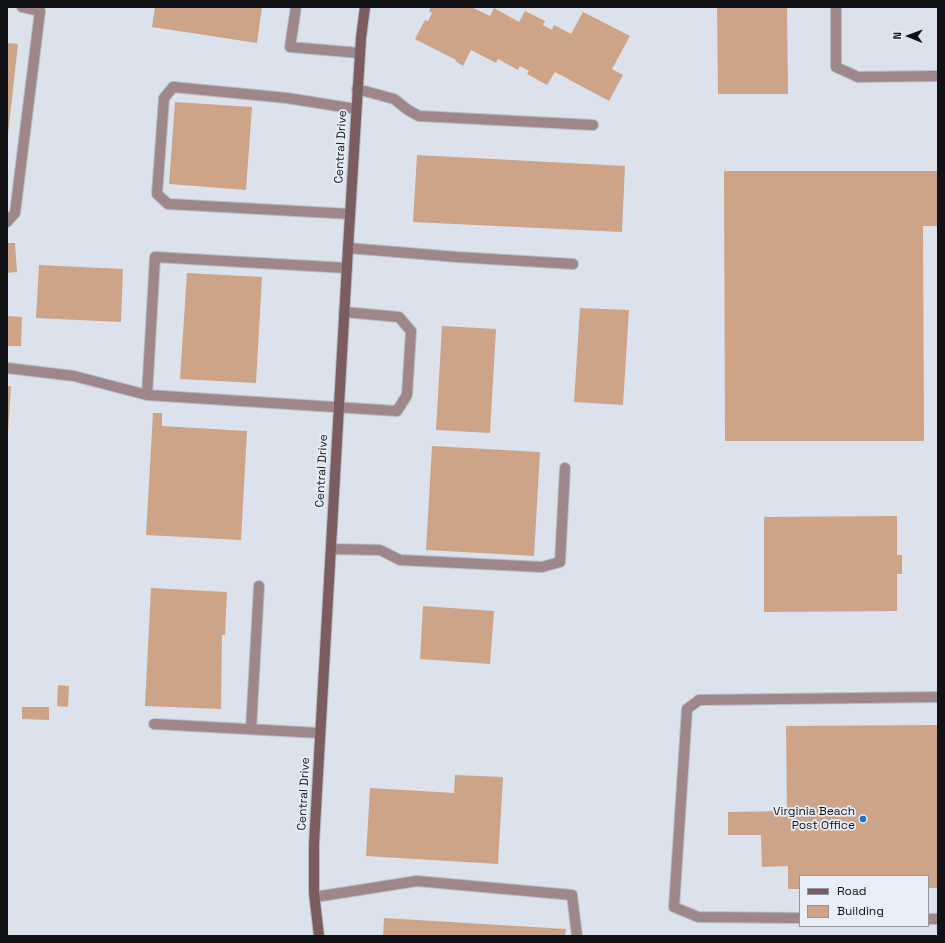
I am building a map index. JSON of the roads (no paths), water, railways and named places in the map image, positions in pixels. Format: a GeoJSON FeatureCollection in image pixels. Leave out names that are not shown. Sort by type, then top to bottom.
{"type":"FeatureCollection","features":[{"type":"Feature","properties":{"kind":"street","name":"Central Drive"},"geometry":{"type":"LineString","coordinates":[[319,936],[314,897],[314,844],[357,89],[365,7]]}},
{"type":"Feature","properties":{"kind":"lane"},"geometry":{"type":"LineString","coordinates":[[7,222],[15,213],[40,11],[22,7]]}},
{"type":"Feature","properties":{"kind":"lane"},"geometry":{"type":"LineString","coordinates":[[296,7],[290,47],[360,53]]}},
{"type":"Feature","properties":{"kind":"lane"},"geometry":{"type":"LineString","coordinates":[[836,7],[836,67],[858,77],[938,76]]}},
{"type":"Feature","properties":{"kind":"lane"},"geometry":{"type":"LineString","coordinates":[[350,214],[168,204],[157,194],[164,98],[173,87],[287,98],[356,109]]}},
{"type":"Feature","properties":{"kind":"lane"},"geometry":{"type":"LineString","coordinates":[[357,89],[394,98],[408,110],[419,116],[593,124]]}},
{"type":"Feature","properties":{"kind":"lane"},"geometry":{"type":"LineString","coordinates":[[348,248],[457,257],[573,264]]}},
{"type":"Feature","properties":{"kind":"lane"},"geometry":{"type":"LineString","coordinates":[[147,395],[155,257],[347,268]]}},
{"type":"Feature","properties":{"kind":"lane"},"geometry":{"type":"LineString","coordinates":[[7,368],[74,376],[147,395],[338,406],[397,411],[407,395],[411,331],[399,317],[344,312]]}},
{"type":"Feature","properties":{"kind":"lane"},"geometry":{"type":"LineString","coordinates":[[331,549],[380,550],[400,560],[542,567],[560,562],[565,468]]}},
{"type":"Feature","properties":{"kind":"lane"},"geometry":{"type":"LineString","coordinates":[[252,729],[259,586]]}},
{"type":"Feature","properties":{"kind":"lane"},"geometry":{"type":"LineString","coordinates":[[799,918],[698,917],[674,907],[687,709],[699,700],[938,697]]}},
{"type":"Feature","properties":{"kind":"lane"},"geometry":{"type":"LineString","coordinates":[[154,724],[320,733]]}},
{"type":"Feature","properties":{"kind":"lane"},"geometry":{"type":"LineString","coordinates":[[314,897],[418,881],[572,895],[577,936]]}},
{"type":"Feature","properties":{"kind":"place","name":"Virginia Beach Post Office"},"geometry":{"type":"Point","coordinates":[863,819]}}]}
